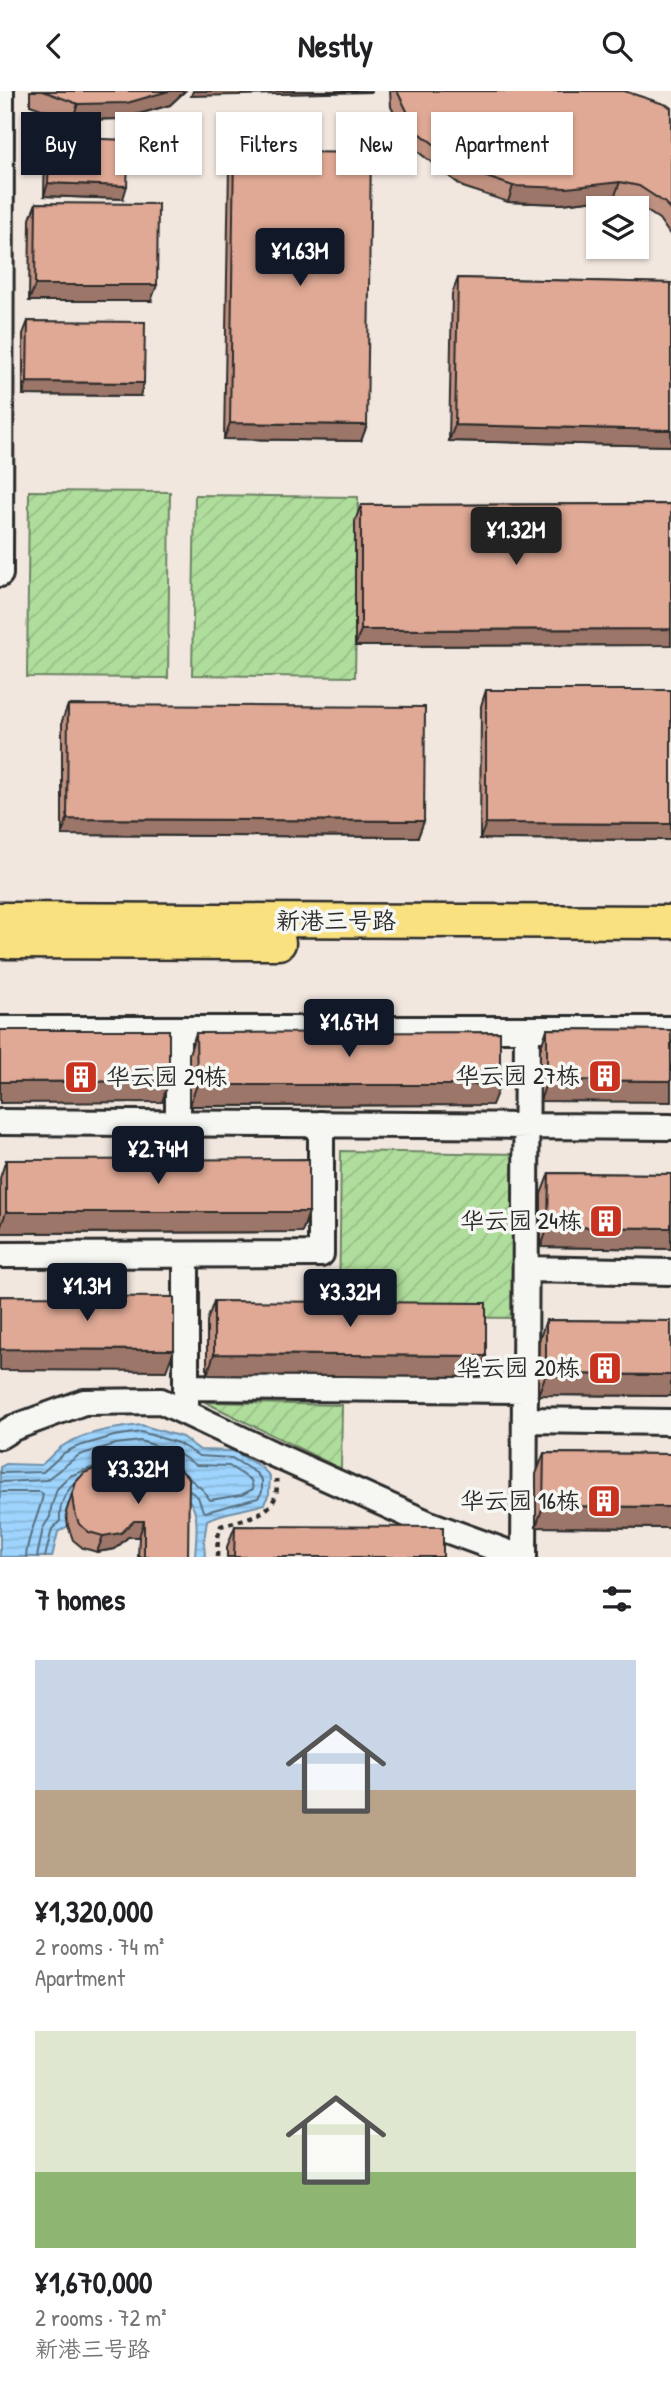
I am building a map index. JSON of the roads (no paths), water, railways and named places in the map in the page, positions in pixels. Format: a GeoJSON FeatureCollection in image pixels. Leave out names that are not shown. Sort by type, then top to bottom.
{"type":"FeatureCollection","features":[{"type":"Feature","properties":{"kind":"main road","name":"新港三号路"},"geometry":{"type":"LineString","coordinates":[[0,919],[671,922]]}},
{"type":"Feature","properties":{"kind":"main road","name":"新港三号路"},"geometry":{"type":"LineString","coordinates":[[0,942],[671,944]]}},
{"type":"Feature","properties":{"kind":"street"},"geometry":{"type":"LineString","coordinates":[[0,574],[1,91]]}},
{"type":"Feature","properties":{"kind":"street"},"geometry":{"type":"LineString","coordinates":[[0,1028],[671,1029]]}},
{"type":"Feature","properties":{"kind":"street"},"geometry":{"type":"LineString","coordinates":[[178,1029],[178,1123]]}},
{"type":"Feature","properties":{"kind":"street"},"geometry":{"type":"LineString","coordinates":[[0,1436],[13,1428],[84,1402],[161,1401],[427,1523],[463,1546],[522,1557],[527,1029]]}},
{"type":"Feature","properties":{"kind":"street"},"geometry":{"type":"LineString","coordinates":[[0,1122],[671,1127]]}},
{"type":"Feature","properties":{"kind":"street"},"geometry":{"type":"LineString","coordinates":[[0,1255],[321,1254],[321,1124]]}},
{"type":"Feature","properties":{"kind":"street"},"geometry":{"type":"LineString","coordinates":[[186,1255],[186,1413]]}},
{"type":"Feature","properties":{"kind":"street"},"geometry":{"type":"LineString","coordinates":[[526,1269],[671,1272]]}},
{"type":"Feature","properties":{"kind":"street"},"geometry":{"type":"LineString","coordinates":[[186,1387],[525,1390]]}},
{"type":"Feature","properties":{"kind":"street"},"geometry":{"type":"LineString","coordinates":[[525,1420],[671,1422]]}},
{"type":"Feature","properties":{"kind":"water"},"geometry":{"type":"Polygon","coordinates":[[[141,1425],[182,1437],[200,1450],[233,1451],[261,1467],[270,1476],[269,1494],[264,1504],[207,1520],[205,1557],[195,1557],[195,1514],[183,1494],[78,1489],[68,1506],[68,1526],[58,1532],[52,1557],[0,1557],[0,1467],[6,1464],[41,1465],[61,1447],[89,1434],[141,1425]]]}},
{"type":"Feature","properties":{"kind":"place","name":"华云园 27栋"},"geometry":{"type":"Point","coordinates":[605,1076]}},
{"type":"Feature","properties":{"kind":"place","name":"华云园 29栋"},"geometry":{"type":"Point","coordinates":[81,1077]}},
{"type":"Feature","properties":{"kind":"place","name":"华云园 24栋"},"geometry":{"type":"Point","coordinates":[606,1221]}},
{"type":"Feature","properties":{"kind":"place","name":"华云园 20栋"},"geometry":{"type":"Point","coordinates":[605,1368]}},
{"type":"Feature","properties":{"kind":"place","name":"华云园 16栋"},"geometry":{"type":"Point","coordinates":[604,1501]}}]}
